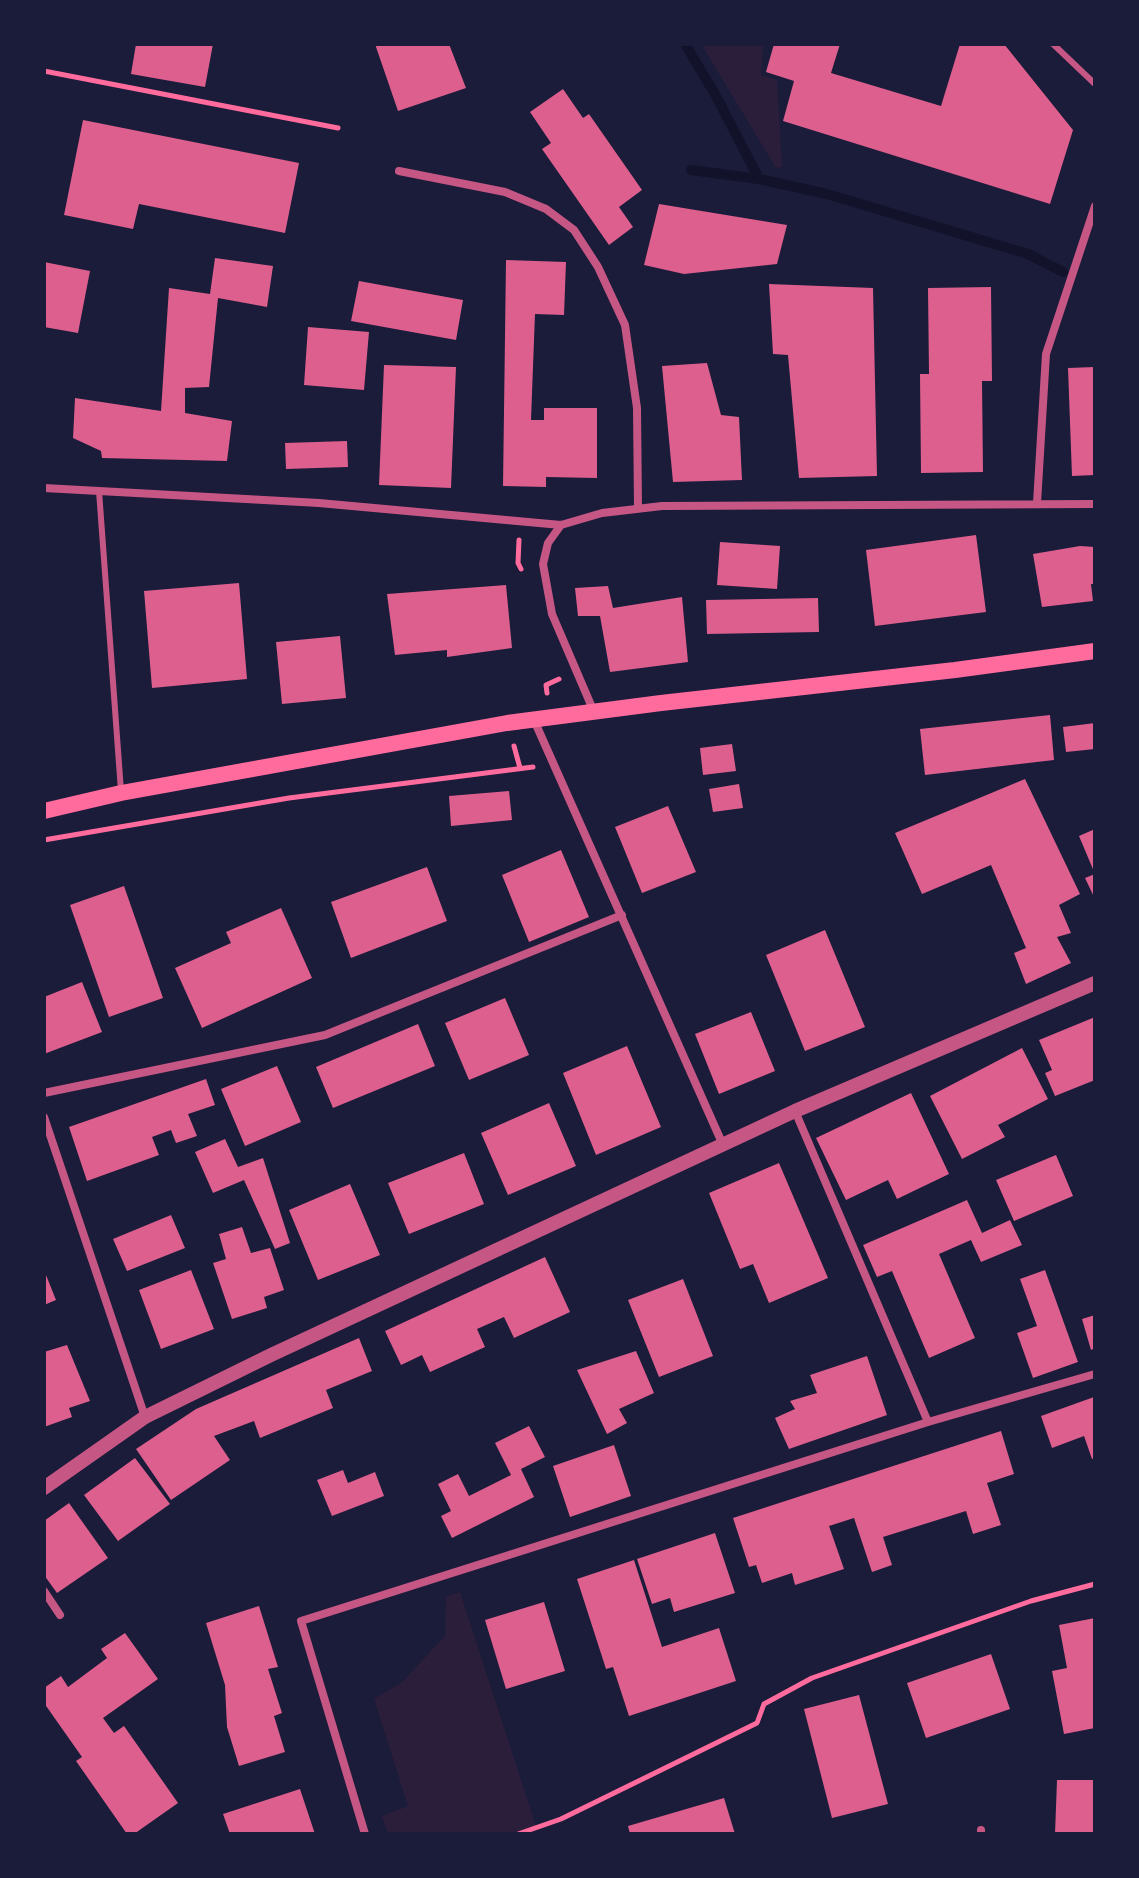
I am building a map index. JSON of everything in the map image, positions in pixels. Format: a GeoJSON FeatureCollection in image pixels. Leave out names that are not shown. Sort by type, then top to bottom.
{"type":"FeatureCollection","features":[{"type":"Feature","properties":{"kind":"main road"},"geometry":{"type":"LineString","coordinates":[[44,811],[121,793],[534,720],[1095,651]]}},
{"type":"Feature","properties":{"kind":"street"},"geometry":{"type":"LineString","coordinates":[[399,171],[505,192],[546,209],[574,230],[598,267],[625,325],[637,408],[638,508]]}},
{"type":"Feature","properties":{"kind":"street"},"geometry":{"type":"LineString","coordinates":[[1037,503],[1046,354],[1095,206]]}},
{"type":"Feature","properties":{"kind":"street"},"geometry":{"type":"LineString","coordinates":[[44,488],[319,503],[561,525],[602,513],[638,508],[1095,504]]}},
{"type":"Feature","properties":{"kind":"street"},"geometry":{"type":"LineString","coordinates":[[561,525],[548,543],[543,564],[552,614],[594,712]]}},
{"type":"Feature","properties":{"kind":"street"},"geometry":{"type":"LineString","coordinates":[[534,720],[723,1146]]}},
{"type":"Feature","properties":{"kind":"street"},"geometry":{"type":"LineString","coordinates":[[44,1093],[325,1035],[622,915]]}},
{"type":"Feature","properties":{"kind":"street"},"geometry":{"type":"LineString","coordinates":[[44,1488],[145,1417],[795,1111],[1095,983]]}},
{"type":"Feature","properties":{"kind":"street"},"geometry":{"type":"LineString","coordinates":[[795,1111],[928,1422]]}},
{"type":"Feature","properties":{"kind":"street"},"geometry":{"type":"LineString","coordinates":[[44,1117],[145,1417]]}},
{"type":"Feature","properties":{"kind":"street"},"geometry":{"type":"LineString","coordinates":[[365,1834],[301,1621],[928,1422],[1095,1374]]}},
{"type":"Feature","properties":{"kind":"street"},"geometry":{"type":"LineString","coordinates":[[44,1591],[60,1615]]}},
{"type":"Feature","properties":{"kind":"lane"},"geometry":{"type":"LineString","coordinates":[[1053,44],[1095,84]]}},
{"type":"Feature","properties":{"kind":"lane"},"geometry":{"type":"LineString","coordinates":[[99,491],[121,793]]}},
{"type":"Feature","properties":{"kind":"path"},"geometry":{"type":"LineString","coordinates":[[44,71],[338,128]]}},
{"type":"Feature","properties":{"kind":"path"},"geometry":{"type":"LineString","coordinates":[[44,840],[289,798],[520,768]]}},
{"type":"Feature","properties":{"kind":"path"},"geometry":{"type":"LineString","coordinates":[[518,1834],[561,1819],[757,1723],[764,1704],[812,1678],[1031,1601],[1095,1584]]}},
{"type":"Feature","properties":{"kind":"shaded area"},"geometry":{"type":"Polygon","coordinates":[[[701,44],[763,44],[761,75],[777,80],[782,167],[776,168],[701,44]]]}},
{"type":"Feature","properties":{"kind":"shaded area"},"geometry":{"type":"Polygon","coordinates":[[[460,1592],[536,1826],[518,1834],[388,1834],[382,1816],[408,1806],[374,1699],[401,1683],[445,1636],[446,1597],[460,1592]]]}},
{"type":"Feature","properties":{"kind":"building"},"geometry":{"type":"Polygon","coordinates":[[[136,44],[213,44],[205,87],[131,74],[136,44]]]}},
{"type":"Feature","properties":{"kind":"building"},"geometry":{"type":"Polygon","coordinates":[[[375,44],[449,44],[466,88],[398,111],[375,44]]]}},
{"type":"Feature","properties":{"kind":"building"},"geometry":{"type":"Polygon","coordinates":[[[774,44],[840,44],[831,73],[941,106],[960,44],[1004,44],[1073,130],[1050,204],[783,121],[794,81],[766,72],[774,44]]]}},
{"type":"Feature","properties":{"kind":"building"},"geometry":{"type":"Polygon","coordinates":[[[563,89],[583,118],[589,114],[642,190],[619,207],[633,227],[609,245],[542,149],[551,143],[530,112],[563,89]]]}},
{"type":"Feature","properties":{"kind":"building"},"geometry":{"type":"Polygon","coordinates":[[[83,120],[299,163],[285,233],[139,204],[133,229],[64,215],[83,120]]]}},
{"type":"Feature","properties":{"kind":"building"},"geometry":{"type":"Polygon","coordinates":[[[659,204],[787,225],[777,264],[684,274],[644,265],[659,204]]]}},
{"type":"Feature","properties":{"kind":"building"},"geometry":{"type":"Polygon","coordinates":[[[215,258],[273,266],[267,307],[218,298],[209,387],[185,388],[185,413],[232,421],[227,461],[102,458],[101,451],[73,438],[75,398],[161,411],[169,288],[210,294],[215,258]]]}},
{"type":"Feature","properties":{"kind":"building"},"geometry":{"type":"Polygon","coordinates":[[[506,260],[566,262],[564,315],[535,314],[531,420],[544,420],[544,408],[597,408],[597,478],[546,477],[546,487],[503,486],[506,260]]]}},
{"type":"Feature","properties":{"kind":"building"},"geometry":{"type":"Polygon","coordinates":[[[44,262],[90,271],[78,333],[44,327],[44,262]]]}},
{"type":"Feature","properties":{"kind":"building"},"geometry":{"type":"Polygon","coordinates":[[[359,281],[463,300],[456,340],[351,321],[359,281]]]}},
{"type":"Feature","properties":{"kind":"building"},"geometry":{"type":"Polygon","coordinates":[[[769,284],[873,288],[877,476],[799,478],[788,355],[773,354],[769,284]]]}},
{"type":"Feature","properties":{"kind":"building"},"geometry":{"type":"Polygon","coordinates":[[[991,287],[992,381],[982,381],[983,472],[921,473],[920,374],[929,374],[928,288],[991,287]]]}},
{"type":"Feature","properties":{"kind":"building"},"geometry":{"type":"Polygon","coordinates":[[[308,327],[369,332],[364,390],[304,385],[308,327]]]}},
{"type":"Feature","properties":{"kind":"building"},"geometry":{"type":"Polygon","coordinates":[[[707,363],[721,415],[739,417],[742,480],[673,482],[662,366],[707,363]]]}},
{"type":"Feature","properties":{"kind":"building"},"geometry":{"type":"Polygon","coordinates":[[[384,365],[456,367],[451,488],[379,485],[384,365]]]}},
{"type":"Feature","properties":{"kind":"building"},"geometry":{"type":"Polygon","coordinates":[[[1095,367],[1095,475],[1072,476],[1068,368],[1095,367]]]}},
{"type":"Feature","properties":{"kind":"building"},"geometry":{"type":"Polygon","coordinates":[[[347,441],[348,467],[286,469],[285,443],[347,441]]]}},
{"type":"Feature","properties":{"kind":"building"},"geometry":{"type":"Polygon","coordinates":[[[976,535],[986,612],[875,626],[866,550],[976,535]]]}},
{"type":"Feature","properties":{"kind":"building"},"geometry":{"type":"Polygon","coordinates":[[[720,542],[780,546],[777,589],[717,585],[720,542]]]}},
{"type":"Feature","properties":{"kind":"building"},"geometry":{"type":"Polygon","coordinates":[[[1080,546],[1095,547],[1095,584],[1091,584],[1093,601],[1042,607],[1033,554],[1080,546]]]}},
{"type":"Feature","properties":{"kind":"building"},"geometry":{"type":"Polygon","coordinates":[[[239,583],[247,679],[152,688],[144,591],[239,583]]]}},
{"type":"Feature","properties":{"kind":"building"},"geometry":{"type":"Polygon","coordinates":[[[506,585],[512,648],[447,657],[447,650],[395,655],[387,594],[506,585]]]}},
{"type":"Feature","properties":{"kind":"building"},"geometry":{"type":"Polygon","coordinates":[[[608,586],[613,608],[682,597],[688,662],[610,672],[600,616],[578,616],[575,588],[608,586]]]}},
{"type":"Feature","properties":{"kind":"building"},"geometry":{"type":"Polygon","coordinates":[[[818,598],[819,632],[707,634],[706,600],[818,598]]]}},
{"type":"Feature","properties":{"kind":"building"},"geometry":{"type":"Polygon","coordinates":[[[340,636],[346,698],[282,704],[276,642],[340,636]]]}},
{"type":"Feature","properties":{"kind":"building"},"geometry":{"type":"Polygon","coordinates":[[[1050,715],[1054,760],[925,775],[920,729],[1050,715]]]}},
{"type":"Feature","properties":{"kind":"building"},"geometry":{"type":"Polygon","coordinates":[[[1095,723],[1095,749],[1066,752],[1063,727],[1095,723]]]}},
{"type":"Feature","properties":{"kind":"building"},"geometry":{"type":"Polygon","coordinates":[[[732,744],[736,771],[703,775],[700,748],[732,744]]]}},
{"type":"Feature","properties":{"kind":"building"},"geometry":{"type":"Polygon","coordinates":[[[1025,779],[1080,894],[1059,905],[1071,933],[1057,937],[1071,963],[1026,984],[1014,953],[1026,948],[991,865],[922,894],[895,833],[1025,779]]]}},
{"type":"Feature","properties":{"kind":"building"},"geometry":{"type":"Polygon","coordinates":[[[739,784],[743,808],[713,812],[709,789],[739,784]]]}},
{"type":"Feature","properties":{"kind":"building"},"geometry":{"type":"Polygon","coordinates":[[[509,791],[512,820],[451,826],[449,796],[509,791]]]}},
{"type":"Feature","properties":{"kind":"building"},"geometry":{"type":"Polygon","coordinates":[[[668,806],[696,872],[642,893],[615,827],[668,806]]]}},
{"type":"Feature","properties":{"kind":"building"},"geometry":{"type":"Polygon","coordinates":[[[1095,829],[1095,874],[1079,836],[1095,829]]]}},
{"type":"Feature","properties":{"kind":"building"},"geometry":{"type":"Polygon","coordinates":[[[561,850],[589,917],[529,942],[502,875],[561,850]]]}},
{"type":"Feature","properties":{"kind":"building"},"geometry":{"type":"Polygon","coordinates":[[[427,867],[447,921],[351,958],[331,902],[427,867]]]}},
{"type":"Feature","properties":{"kind":"building"},"geometry":{"type":"Polygon","coordinates":[[[1095,874],[1095,899],[1085,878],[1095,874]]]}},
{"type":"Feature","properties":{"kind":"building"},"geometry":{"type":"Polygon","coordinates":[[[124,886],[163,998],[109,1017],[70,905],[124,886]]]}},
{"type":"Feature","properties":{"kind":"building"},"geometry":{"type":"Polygon","coordinates":[[[281,908],[312,978],[202,1028],[175,968],[231,943],[226,932],[281,908]]]}},
{"type":"Feature","properties":{"kind":"building"},"geometry":{"type":"Polygon","coordinates":[[[825,930],[865,1027],[805,1051],[766,955],[825,930]]]}},
{"type":"Feature","properties":{"kind":"building"},"geometry":{"type":"Polygon","coordinates":[[[82,982],[102,1032],[44,1054],[44,997],[82,982]]]}},
{"type":"Feature","properties":{"kind":"building"},"geometry":{"type":"Polygon","coordinates":[[[505,998],[529,1055],[469,1080],[445,1023],[505,998]]]}},
{"type":"Feature","properties":{"kind":"building"},"geometry":{"type":"Polygon","coordinates":[[[751,1012],[775,1071],[719,1094],[695,1034],[751,1012]]]}},
{"type":"Feature","properties":{"kind":"building"},"geometry":{"type":"Polygon","coordinates":[[[1095,1017],[1095,1080],[1055,1096],[1045,1073],[1052,1070],[1039,1040],[1095,1017]]]}},
{"type":"Feature","properties":{"kind":"building"},"geometry":{"type":"Polygon","coordinates":[[[418,1024],[435,1066],[333,1108],[316,1067],[418,1024]]]}},
{"type":"Feature","properties":{"kind":"building"},"geometry":{"type":"Polygon","coordinates":[[[627,1046],[661,1127],[596,1155],[563,1073],[627,1046]]]}},
{"type":"Feature","properties":{"kind":"building"},"geometry":{"type":"Polygon","coordinates":[[[1022,1048],[1048,1099],[998,1125],[1005,1137],[962,1159],[930,1096],[1022,1048]]]}},
{"type":"Feature","properties":{"kind":"building"},"geometry":{"type":"Polygon","coordinates":[[[277,1066],[301,1122],[245,1146],[221,1089],[277,1066]]]}},
{"type":"Feature","properties":{"kind":"building"},"geometry":{"type":"Polygon","coordinates":[[[206,1079],[215,1105],[188,1114],[197,1136],[176,1143],[171,1130],[152,1137],[159,1155],[87,1181],[69,1127],[206,1079]]]}},
{"type":"Feature","properties":{"kind":"building"},"geometry":{"type":"Polygon","coordinates":[[[911,1093],[949,1174],[897,1199],[888,1180],[846,1200],[816,1138],[911,1093]]]}},
{"type":"Feature","properties":{"kind":"building"},"geometry":{"type":"Polygon","coordinates":[[[549,1103],[576,1166],[508,1195],[481,1133],[549,1103]]]}},
{"type":"Feature","properties":{"kind":"building"},"geometry":{"type":"Polygon","coordinates":[[[225,1139],[238,1167],[263,1158],[290,1243],[275,1249],[244,1180],[213,1193],[195,1152],[225,1139]]]}},
{"type":"Feature","properties":{"kind":"building"},"geometry":{"type":"Polygon","coordinates":[[[464,1153],[484,1204],[409,1234],[388,1183],[464,1153]]]}},
{"type":"Feature","properties":{"kind":"building"},"geometry":{"type":"Polygon","coordinates":[[[1056,1155],[1073,1196],[1014,1221],[996,1180],[1056,1155]]]}},
{"type":"Feature","properties":{"kind":"building"},"geometry":{"type":"Polygon","coordinates":[[[779,1163],[828,1278],[769,1303],[753,1264],[740,1269],[709,1193],[779,1163]]]}},
{"type":"Feature","properties":{"kind":"building"},"geometry":{"type":"Polygon","coordinates":[[[350,1184],[380,1255],[318,1280],[289,1210],[350,1184]]]}},
{"type":"Feature","properties":{"kind":"building"},"geometry":{"type":"Polygon","coordinates":[[[967,1200],[982,1233],[1010,1220],[1022,1245],[981,1262],[971,1240],[939,1254],[975,1338],[929,1358],[892,1271],[877,1277],[863,1245],[967,1200]]]}},
{"type":"Feature","properties":{"kind":"building"},"geometry":{"type":"Polygon","coordinates":[[[171,1215],[185,1248],[127,1271],[113,1239],[171,1215]]]}},
{"type":"Feature","properties":{"kind":"building"},"geometry":{"type":"Polygon","coordinates":[[[242,1227],[251,1253],[270,1248],[284,1290],[264,1297],[267,1308],[232,1319],[213,1263],[226,1259],[219,1234],[242,1227]]]}},
{"type":"Feature","properties":{"kind":"building"},"geometry":{"type":"Polygon","coordinates":[[[545,1257],[570,1312],[514,1338],[504,1317],[477,1329],[485,1347],[430,1372],[422,1355],[401,1365],[385,1331],[545,1257]]]}},
{"type":"Feature","properties":{"kind":"building"},"geometry":{"type":"Polygon","coordinates":[[[44,1270],[56,1300],[44,1305],[44,1270]]]}},
{"type":"Feature","properties":{"kind":"building"},"geometry":{"type":"Polygon","coordinates":[[[191,1270],[214,1329],[161,1349],[139,1290],[191,1270]]]}},
{"type":"Feature","properties":{"kind":"building"},"geometry":{"type":"Polygon","coordinates":[[[1045,1270],[1078,1362],[1033,1378],[1017,1333],[1037,1326],[1020,1279],[1045,1270]]]}},
{"type":"Feature","properties":{"kind":"building"},"geometry":{"type":"Polygon","coordinates":[[[683,1279],[713,1356],[659,1377],[628,1300],[683,1279]]]}},
{"type":"Feature","properties":{"kind":"building"},"geometry":{"type":"Polygon","coordinates":[[[1095,1315],[1095,1348],[1091,1350],[1082,1319],[1095,1315]]]}},
{"type":"Feature","properties":{"kind":"building"},"geometry":{"type":"Polygon","coordinates":[[[359,1338],[372,1371],[326,1390],[333,1408],[260,1438],[254,1421],[214,1436],[230,1460],[171,1500],[136,1449],[196,1409],[359,1338]]]}},
{"type":"Feature","properties":{"kind":"building"},"geometry":{"type":"Polygon","coordinates":[[[67,1345],[90,1401],[69,1408],[72,1417],[44,1427],[44,1352],[67,1345]]]}},
{"type":"Feature","properties":{"kind":"building"},"geometry":{"type":"Polygon","coordinates":[[[636,1351],[654,1393],[619,1409],[627,1423],[607,1434],[577,1370],[636,1351]]]}},
{"type":"Feature","properties":{"kind":"building"},"geometry":{"type":"Polygon","coordinates":[[[867,1356],[887,1415],[789,1449],[775,1418],[795,1409],[790,1401],[817,1393],[810,1375],[867,1356]]]}},
{"type":"Feature","properties":{"kind":"building"},"geometry":{"type":"Polygon","coordinates":[[[1094,1397],[1095,1458],[1092,1459],[1084,1436],[1052,1448],[1041,1416],[1094,1397]]]}},
{"type":"Feature","properties":{"kind":"building"},"geometry":{"type":"Polygon","coordinates":[[[529,1426],[545,1457],[521,1469],[534,1497],[452,1538],[441,1516],[451,1511],[438,1484],[458,1474],[469,1496],[511,1475],[495,1443],[529,1426]]]}},
{"type":"Feature","properties":{"kind":"building"},"geometry":{"type":"Polygon","coordinates":[[[1001,1431],[1014,1474],[987,1483],[1001,1525],[973,1534],[966,1511],[883,1537],[892,1565],[872,1572],[854,1518],[829,1526],[844,1569],[795,1585],[792,1573],[762,1583],[756,1565],[749,1567],[733,1518],[1001,1431]]]}},
{"type":"Feature","properties":{"kind":"building"},"geometry":{"type":"Polygon","coordinates":[[[614,1445],[631,1496],[570,1517],[553,1466],[614,1445]]]}},
{"type":"Feature","properties":{"kind":"building"},"geometry":{"type":"Polygon","coordinates":[[[135,1458],[170,1504],[118,1541],[84,1495],[135,1458]]]}},
{"type":"Feature","properties":{"kind":"building"},"geometry":{"type":"Polygon","coordinates":[[[343,1470],[348,1483],[375,1472],[384,1496],[332,1516],[317,1480],[343,1470]]]}},
{"type":"Feature","properties":{"kind":"building"},"geometry":{"type":"Polygon","coordinates":[[[69,1503],[108,1558],[57,1593],[44,1575],[44,1521],[69,1503]]]}},
{"type":"Feature","properties":{"kind":"building"},"geometry":{"type":"Polygon","coordinates":[[[715,1533],[735,1593],[674,1612],[670,1598],[652,1604],[637,1559],[715,1533]]]}},
{"type":"Feature","properties":{"kind":"building"},"geometry":{"type":"Polygon","coordinates":[[[634,1560],[662,1647],[719,1628],[736,1681],[629,1716],[613,1667],[606,1669],[577,1579],[634,1560]]]}},
{"type":"Feature","properties":{"kind":"building"},"geometry":{"type":"Polygon","coordinates":[[[544,1602],[565,1671],[506,1689],[485,1620],[544,1602]]]}},
{"type":"Feature","properties":{"kind":"building"},"geometry":{"type":"Polygon","coordinates":[[[259,1606],[278,1667],[268,1669],[282,1713],[274,1716],[285,1752],[239,1766],[227,1727],[225,1685],[206,1623],[259,1606]]]}},
{"type":"Feature","properties":{"kind":"building"},"geometry":{"type":"Polygon","coordinates":[[[1095,1618],[1095,1728],[1064,1734],[1052,1671],[1067,1668],[1059,1625],[1095,1618]]]}},
{"type":"Feature","properties":{"kind":"building"},"geometry":{"type":"Polygon","coordinates":[[[125,1633],[158,1679],[103,1718],[114,1733],[124,1726],[178,1803],[134,1834],[127,1834],[76,1761],[82,1757],[44,1703],[44,1688],[61,1676],[68,1687],[107,1658],[101,1649],[125,1633]]]}},
{"type":"Feature","properties":{"kind":"building"},"geometry":{"type":"Polygon","coordinates":[[[991,1654],[1010,1709],[926,1738],[907,1683],[991,1654]]]}},
{"type":"Feature","properties":{"kind":"building"},"geometry":{"type":"Polygon","coordinates":[[[859,1695],[888,1804],[832,1818],[804,1709],[859,1695]]]}},
{"type":"Feature","properties":{"kind":"building"},"geometry":{"type":"Polygon","coordinates":[[[1057,1780],[1095,1780],[1095,1834],[1055,1834],[1057,1780]]]}},
{"type":"Feature","properties":{"kind":"building"},"geometry":{"type":"Polygon","coordinates":[[[300,1789],[315,1834],[230,1834],[223,1814],[300,1789]]]}},
{"type":"Feature","properties":{"kind":"building"},"geometry":{"type":"Polygon","coordinates":[[[724,1798],[735,1834],[630,1834],[628,1826],[724,1798]]]}},
{"type":"Feature","properties":{"kind":"waterway"},"geometry":{"type":"LineString","coordinates":[[685,44],[759,179],[827,194],[1028,254],[1063,272]]}},
{"type":"Feature","properties":{"kind":"waterway"},"geometry":{"type":"LineString","coordinates":[[691,170],[759,179]]}}]}
